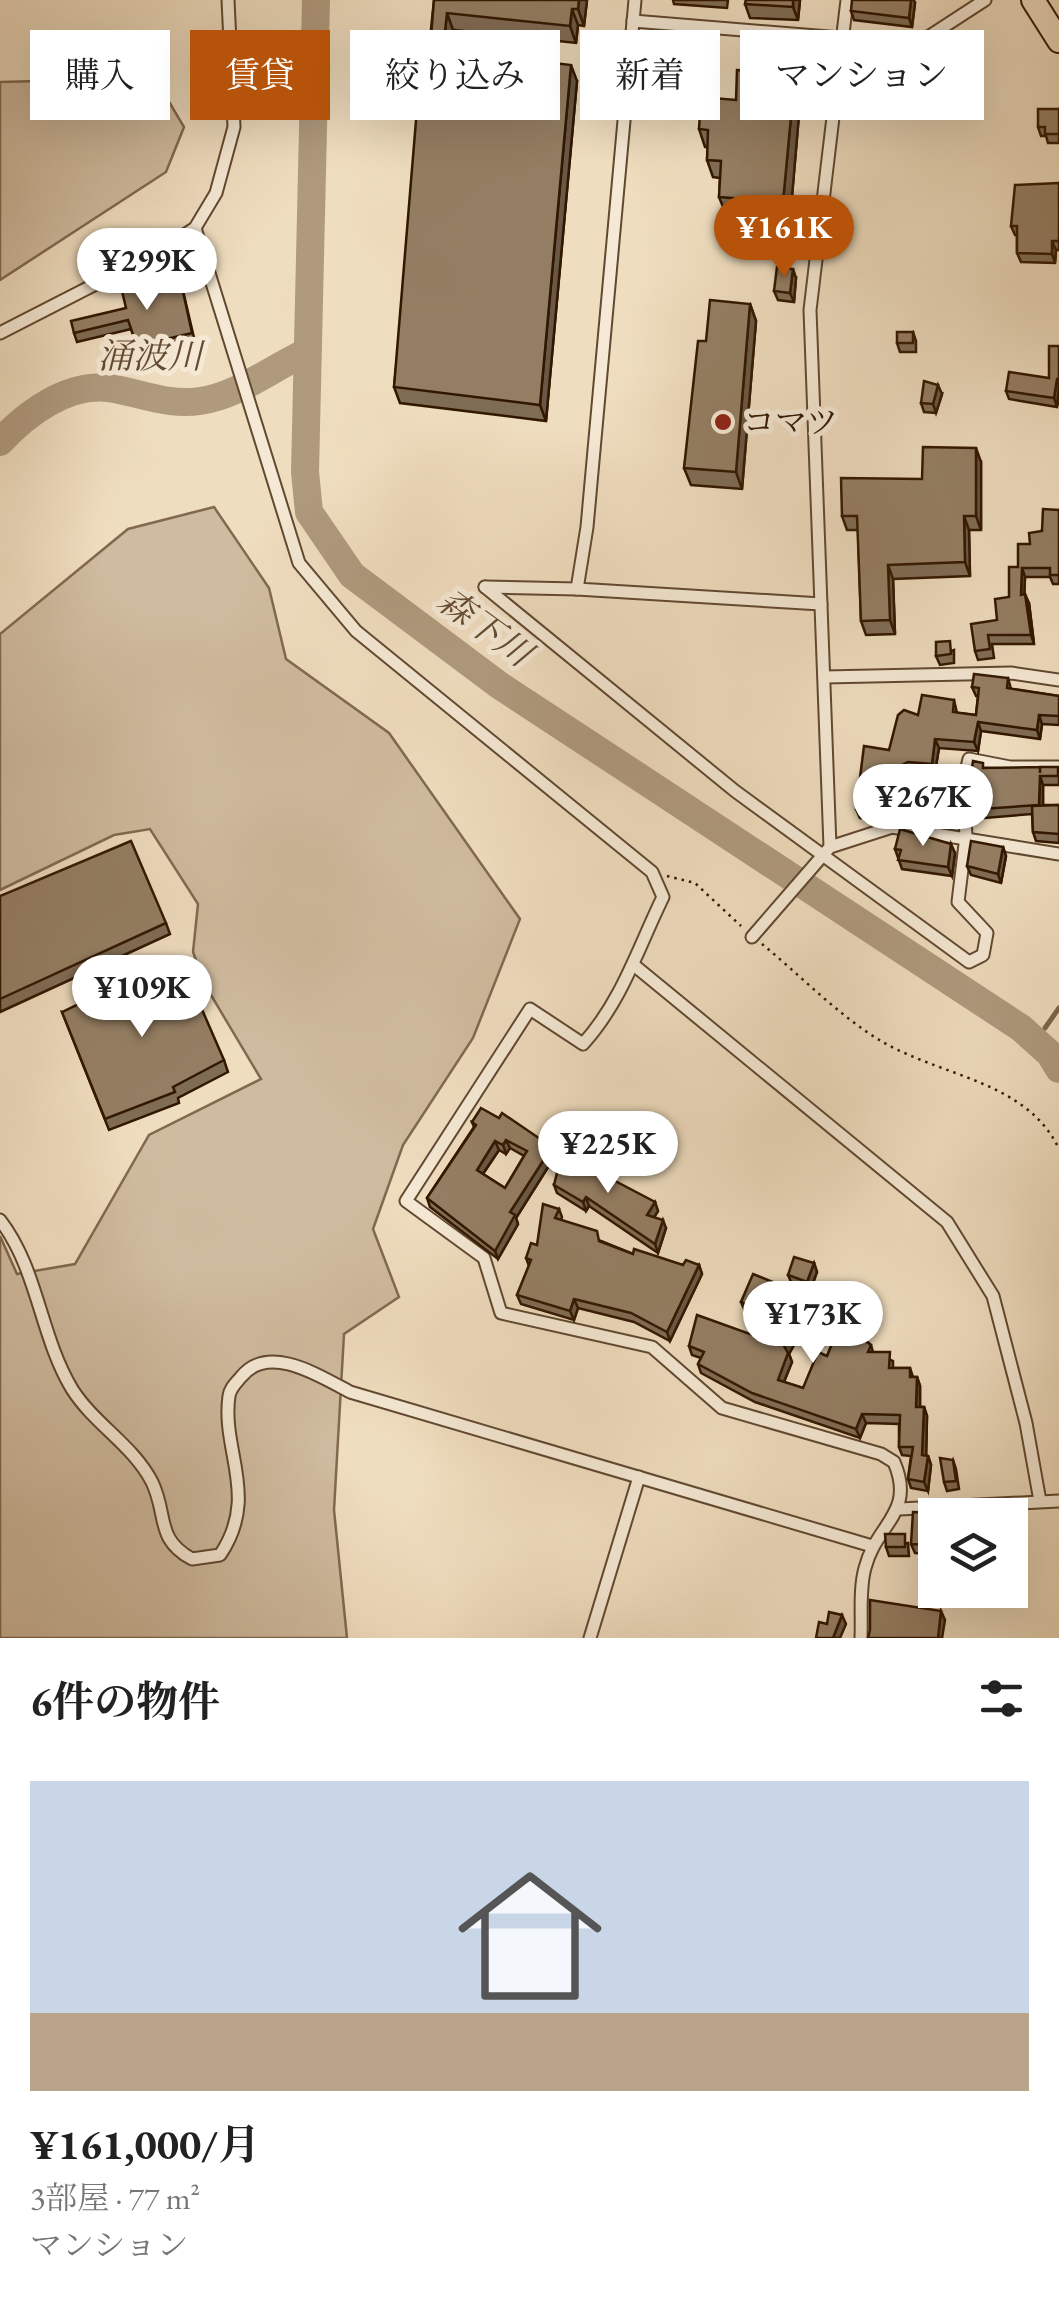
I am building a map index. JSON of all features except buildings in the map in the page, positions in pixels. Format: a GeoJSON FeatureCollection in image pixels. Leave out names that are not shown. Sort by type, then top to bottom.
{"type":"FeatureCollection","features":[{"type":"Feature","properties":{"kind":"highway"},"geometry":{"type":"LineString","coordinates":[[1033,0],[1059,41]]}},
{"type":"Feature","properties":{"kind":"street"},"geometry":{"type":"LineString","coordinates":[[0,333],[158,252],[195,228],[216,193],[234,127],[228,0]]}},
{"type":"Feature","properties":{"kind":"street"},"geometry":{"type":"LineString","coordinates":[[577,589],[587,527],[635,0]]}},
{"type":"Feature","properties":{"kind":"street"},"geometry":{"type":"LineString","coordinates":[[843,30],[847,0]]}},
{"type":"Feature","properties":{"kind":"street"},"geometry":{"type":"LineString","coordinates":[[940,30],[985,0]]}},
{"type":"Feature","properties":{"kind":"street"},"geometry":{"type":"LineString","coordinates":[[633,20],[740,30]]}},
{"type":"Feature","properties":{"kind":"street"},"geometry":{"type":"LineString","coordinates":[[823,855],[822,523],[810,310],[833,120]]}},
{"type":"Feature","properties":{"kind":"street"},"geometry":{"type":"LineString","coordinates":[[195,228],[247,407],[299,562],[356,631],[652,872],[664,897],[636,952],[635,966],[583,1044],[530,1008],[406,1201],[484,1258],[501,1314],[652,1348],[722,1408],[880,1454],[897,1470],[900,1509],[872,1546],[864,1572],[861,1638]]}},
{"type":"Feature","properties":{"kind":"street"},"geometry":{"type":"LineString","coordinates":[[821,604],[485,587],[659,731],[970,962],[983,955],[987,944],[986,932],[958,902],[966,836],[963,784],[969,759],[1010,767],[1059,768]]}},
{"type":"Feature","properties":{"kind":"street"},"geometry":{"type":"LineString","coordinates":[[825,677],[1011,673],[1059,680]]}},
{"type":"Feature","properties":{"kind":"street"},"geometry":{"type":"LineString","coordinates":[[892,827],[902,787],[912,780],[963,784]]}},
{"type":"Feature","properties":{"kind":"street"},"geometry":{"type":"LineString","coordinates":[[756,933],[823,855],[892,827],[1059,854]]}},
{"type":"Feature","properties":{"kind":"street"},"geometry":{"type":"LineString","coordinates":[[635,966],[947,1222],[993,1296],[1026,1423],[1040,1501]]}},
{"type":"Feature","properties":{"kind":"street"},"geometry":{"type":"LineString","coordinates":[[0,1220],[26,1266],[72,1388],[142,1464],[154,1486],[168,1540],[192,1560],[220,1555],[228,1542],[239,1481],[229,1394],[244,1369],[264,1361],[305,1368],[350,1392],[872,1546]]}},
{"type":"Feature","properties":{"kind":"street"},"geometry":{"type":"LineString","coordinates":[[590,1638],[639,1477]]}},
{"type":"Feature","properties":{"kind":"street"},"geometry":{"type":"LineString","coordinates":[[900,1509],[1059,1502]]}},
{"type":"Feature","properties":{"kind":"path"},"geometry":{"type":"LineString","coordinates":[[652,872],[695,883],[880,1040],[1026,1103],[1048,1125],[1059,1149]]}},
{"type":"Feature","properties":{"kind":"shaded area"},"geometry":{"type":"Polygon","coordinates":[[[30,81],[30,120],[170,120],[170,103],[184,127],[166,172],[0,280],[0,82],[30,81]]]}},
{"type":"Feature","properties":{"kind":"shaded area"},"geometry":{"type":"Polygon","coordinates":[[[214,507],[269,588],[286,659],[389,733],[520,919],[473,1038],[403,1145],[373,1229],[399,1297],[344,1334],[334,1510],[347,1638],[0,1638],[0,1236],[17,1274],[75,1264],[149,1135],[261,1079],[205,985],[193,952],[198,904],[150,829],[114,835],[0,890],[0,634],[128,529],[214,507]]]}},
{"type":"Feature","properties":{"kind":"waterway","name":"森下川"},"geometry":{"type":"LineString","coordinates":[[316,0],[305,472],[309,512],[352,575],[499,685],[1021,1028],[1050,1054],[1059,1069]]}},
{"type":"Feature","properties":{"kind":"waterway","name":"涌波川"},"geometry":{"type":"LineString","coordinates":[[0,442],[35,411],[77,390],[108,388],[165,400],[200,401],[242,387],[307,352]]}},
{"type":"Feature","properties":{"kind":"waterway"},"geometry":{"type":"LineString","coordinates":[[1045,1028],[1059,1008]]}},
{"type":"Feature","properties":{"kind":"place","name":"コマツ"},"geometry":{"type":"Point","coordinates":[723,422]}}]}
